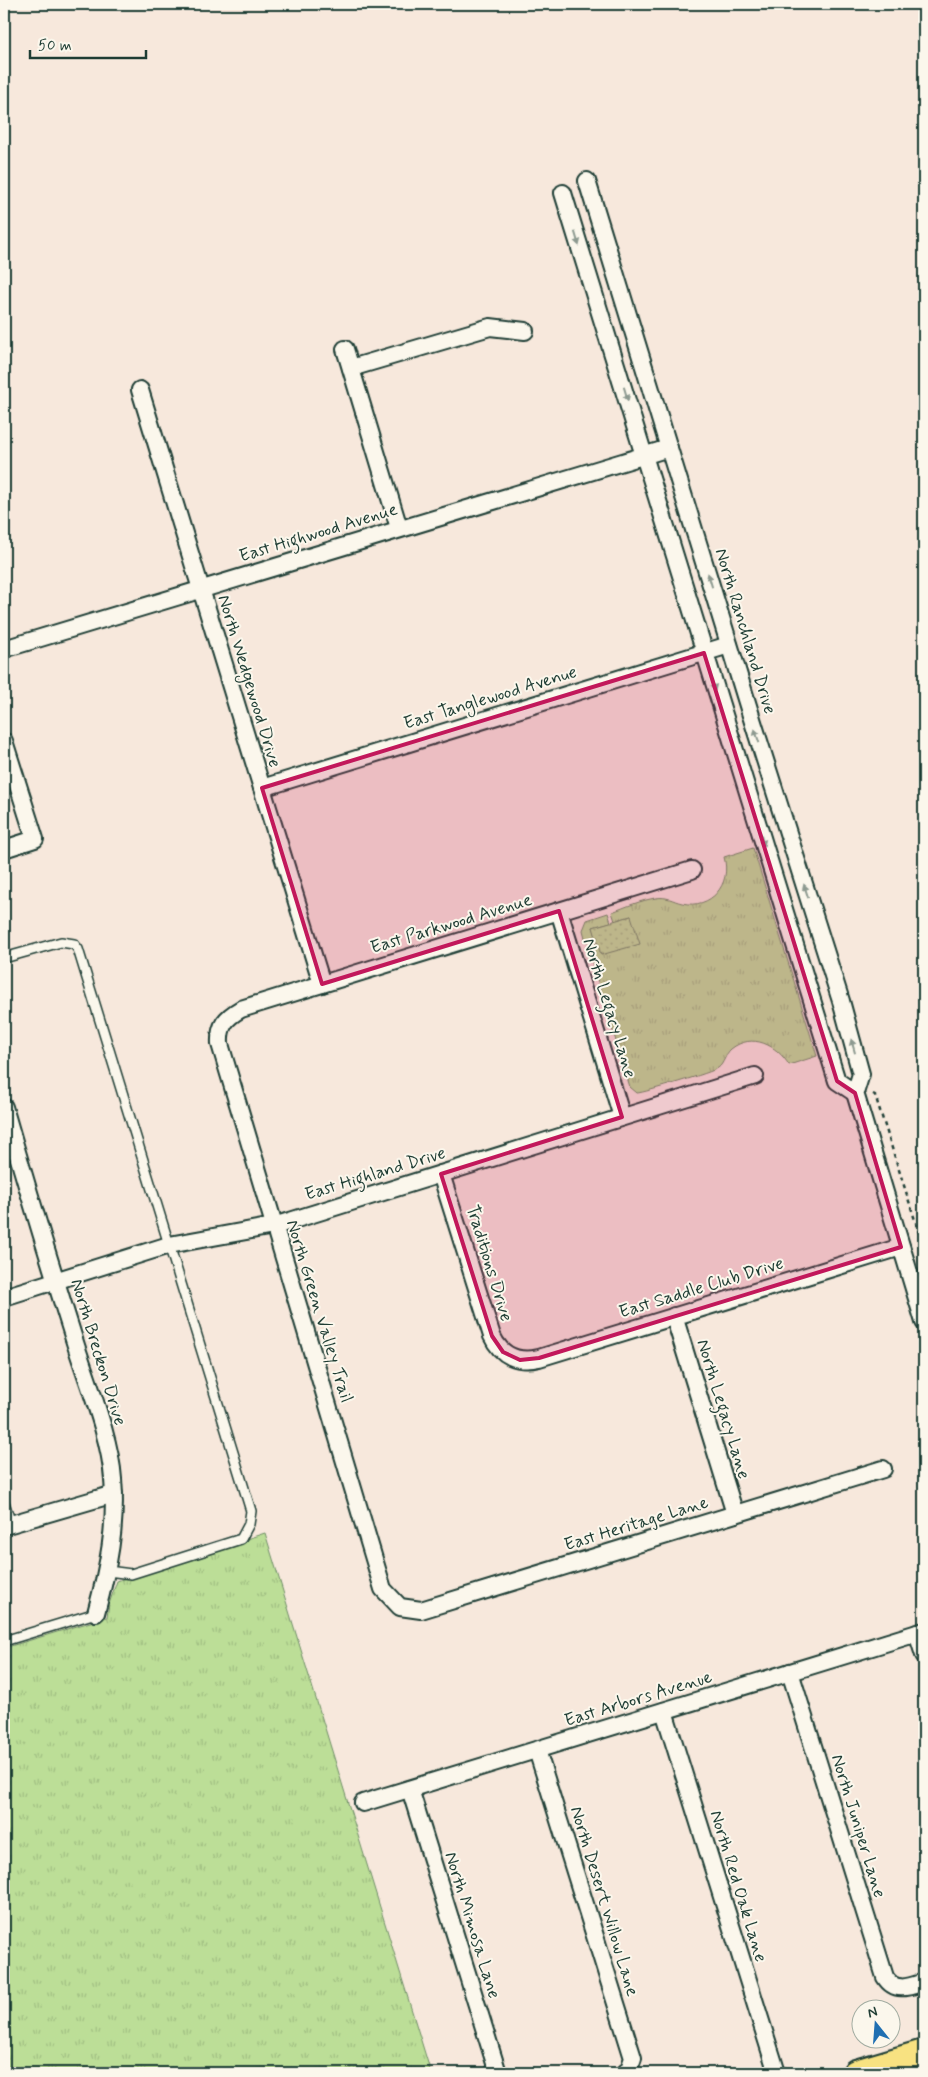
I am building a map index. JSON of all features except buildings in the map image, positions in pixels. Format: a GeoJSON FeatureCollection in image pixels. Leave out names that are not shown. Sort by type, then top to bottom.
{"type":"FeatureCollection","features":[{"type":"Feature","properties":{"kind":"main road"},"geometry":{"type":"LineString","coordinates":[[856,2073],[924,2053]]}},
{"type":"Feature","properties":{"kind":"street","name":"North Ranchland Drive"},"geometry":{"type":"LineString","coordinates":[[587,181],[848,1028],[861,1074],[855,1093],[924,1322]]}},
{"type":"Feature","properties":{"kind":"street"},"geometry":{"type":"LineString","coordinates":[[563,193],[837,1080],[855,1093]]}},
{"type":"Feature","properties":{"kind":"street"},"geometry":{"type":"LineString","coordinates":[[351,368],[490,327],[525,331]]}},
{"type":"Feature","properties":{"kind":"street"},"geometry":{"type":"LineString","coordinates":[[345,349],[399,528]]}},
{"type":"Feature","properties":{"kind":"street","name":"North Wedgewood Drive"},"geometry":{"type":"LineString","coordinates":[[140,390],[322,984]]}},
{"type":"Feature","properties":{"kind":"street","name":"East Highwood Avenue"},"geometry":{"type":"LineString","coordinates":[[4,649],[399,528],[669,448]]}},
{"type":"Feature","properties":{"kind":"street","name":"East Tanglewood Avenue"},"geometry":{"type":"LineString","coordinates":[[262,788],[729,645]]}},
{"type":"Feature","properties":{"kind":"street"},"geometry":{"type":"LineString","coordinates":[[4,740],[34,839],[4,848]]}},
{"type":"Feature","properties":{"kind":"street","name":"East Parkwood Avenue"},"geometry":{"type":"LineString","coordinates":[[225,1022],[231,1014],[240,1009],[692,870]]}},
{"type":"Feature","properties":{"kind":"street","name":"North Legacy Lane"},"geometry":{"type":"LineString","coordinates":[[559,911],[622,1117]]}},
{"type":"Feature","properties":{"kind":"street","name":"North Green Valley Trail"},"geometry":{"type":"LineString","coordinates":[[225,1022],[220,1032],[220,1044],[274,1226],[383,1589],[400,1607]]}},
{"type":"Feature","properties":{"kind":"street","name":"East Highland Drive"},"geometry":{"type":"LineString","coordinates":[[4,1297],[169,1245],[274,1226],[755,1076]]}},
{"type":"Feature","properties":{"kind":"street","name":"North Breckon Drive"},"geometry":{"type":"LineString","coordinates":[[4,1107],[55,1281],[108,1448],[113,1476],[114,1519],[108,1571],[96,1613]]}},
{"type":"Feature","properties":{"kind":"street","name":"Traditions Drive"},"geometry":{"type":"LineString","coordinates":[[441,1174],[492,1336],[496,1345],[512,1357]]}},
{"type":"Feature","properties":{"kind":"street","name":"East Saddle Club Drive"},"geometry":{"type":"LineString","coordinates":[[512,1357],[520,1360],[539,1358],[901,1247]]}},
{"type":"Feature","properties":{"kind":"street","name":"North Legacy Lane"},"geometry":{"type":"LineString","coordinates":[[674,1316],[735,1514]]}},
{"type":"Feature","properties":{"kind":"street","name":"East Heritage Lane"},"geometry":{"type":"LineString","coordinates":[[400,1607],[421,1610],[883,1469]]}},
{"type":"Feature","properties":{"kind":"street"},"geometry":{"type":"LineString","coordinates":[[7,1525],[114,1494]]}},
{"type":"Feature","properties":{"kind":"street"},"geometry":{"type":"LineString","coordinates":[[921,1632],[924,1655]]}},
{"type":"Feature","properties":{"kind":"street","name":"East Arbors Avenue"},"geometry":{"type":"LineString","coordinates":[[363,1803],[921,1632]]}},
{"type":"Feature","properties":{"kind":"street","name":"North Juniper Lane"},"geometry":{"type":"LineString","coordinates":[[790,1672],[885,1977],[895,1988],[924,1982]]}},
{"type":"Feature","properties":{"kind":"street","name":"North Red Oak Lane"},"geometry":{"type":"LineString","coordinates":[[664,1711],[777,2073]]}},
{"type":"Feature","properties":{"kind":"street","name":"North Desert Willow Lane"},"geometry":{"type":"LineString","coordinates":[[537,1750],[633,2058],[628,2069]]}},
{"type":"Feature","properties":{"kind":"street","name":"North Mimosa Lane"},"geometry":{"type":"LineString","coordinates":[[410,1789],[498,2073]]}},
{"type":"Feature","properties":{"kind":"lane"},"geometry":{"type":"LineString","coordinates":[[4,958],[61,942],[74,944],[78,949],[251,1511],[249,1524],[241,1539],[131,1574],[108,1571]]}},
{"type":"Feature","properties":{"kind":"lane"},"geometry":{"type":"LineString","coordinates":[[4,1502],[7,1525]]}},
{"type":"Feature","properties":{"kind":"lane"},"geometry":{"type":"LineString","coordinates":[[4,1641],[96,1613]]}},
{"type":"Feature","properties":{"kind":"path"},"geometry":{"type":"LineString","coordinates":[[855,1093],[875,1094],[924,1248]]}},
{"type":"Feature","properties":{"kind":"highlighted area"},"geometry":{"type":"Polygon","coordinates":[[[704,653],[837,1081],[855,1093],[901,1247],[539,1358],[520,1360],[503,1352],[492,1336],[441,1174],[622,1117],[559,911],[322,984],[262,788],[704,653]]]}},
{"type":"Feature","properties":{"kind":"green space"},"geometry":{"type":"Polygon","coordinates":[[[753,848],[817,1056],[789,1065],[771,1047],[755,1041],[747,1042],[731,1049],[718,1068],[692,1078],[637,1093],[630,1087],[587,946],[598,942],[601,955],[631,916],[615,921],[612,912],[656,898],[667,898],[692,904],[702,903],[710,899],[717,893],[725,877],[724,857],[753,848]]]}},
{"type":"Feature","properties":{"kind":"green space"},"geometry":{"type":"Polygon","coordinates":[[[608,913],[611,922],[593,927],[597,939],[586,942],[583,930],[587,920],[608,913]]]}},
{"type":"Feature","properties":{"kind":"green space"},"geometry":{"type":"Polygon","coordinates":[[[631,916],[640,944],[601,955],[593,927],[631,916]]]}},
{"type":"Feature","properties":{"kind":"green space"},"geometry":{"type":"Polygon","coordinates":[[[265,1533],[431,2073],[4,2073],[4,1648],[107,1617],[109,1604],[117,1581],[265,1533]]]}}]}
